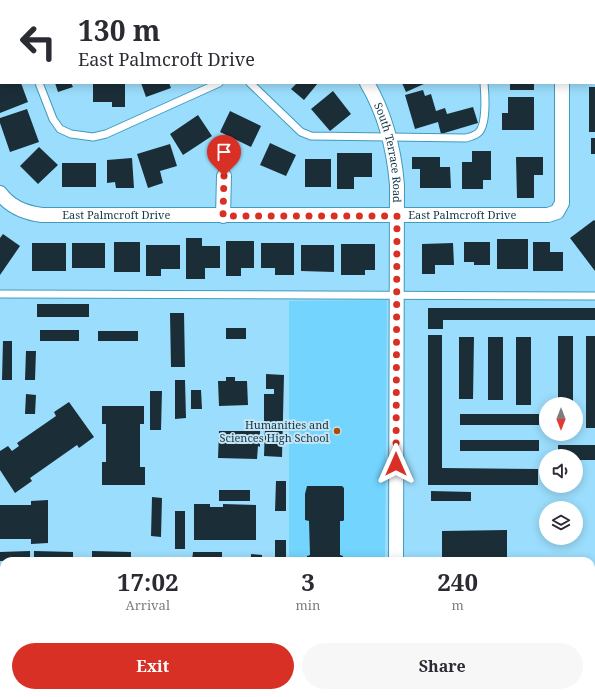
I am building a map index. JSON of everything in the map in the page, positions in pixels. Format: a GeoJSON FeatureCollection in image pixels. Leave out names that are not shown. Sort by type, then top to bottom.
{"type":"FeatureCollection","features":[{"type":"Feature","properties":{"kind":"street","name":"South Terrace Road"},"geometry":{"type":"LineString","coordinates":[[368,84],[381,111],[390,137],[395,169],[397,216],[396,557]]}},
{"type":"Feature","properties":{"kind":"street","name":"East Palmcroft Drive"},"geometry":{"type":"LineString","coordinates":[[0,193],[11,205],[21,210],[42,215],[543,216],[557,212],[560,208],[562,198],[562,84]]}},
{"type":"Feature","properties":{"kind":"street"},"geometry":{"type":"LineString","coordinates":[[223,216],[224,176]]}},
{"type":"Feature","properties":{"kind":"lane"},"geometry":{"type":"LineString","coordinates":[[39,84],[53,119],[60,129],[72,134],[93,137],[106,134],[217,84]]}},
{"type":"Feature","properties":{"kind":"lane"},"geometry":{"type":"LineString","coordinates":[[251,84],[306,134],[316,137],[466,138],[478,133],[482,127],[484,121],[484,84]]}},
{"type":"Feature","properties":{"kind":"lane"},"geometry":{"type":"LineString","coordinates":[[0,294],[595,296]]}},
{"type":"Feature","properties":{"kind":"shaded area","name":"Humanities and Sciences High School"},"geometry":{"type":"Polygon","coordinates":[[[387,300],[385,557],[289,557],[289,301],[387,300]]]}},
{"type":"Feature","properties":{"kind":"building"},"geometry":{"type":"Polygon","coordinates":[[[0,84],[21,84],[28,102],[0,113],[0,84]]]}},
{"type":"Feature","properties":{"kind":"building"},"geometry":{"type":"Polygon","coordinates":[[[55,84],[72,84],[73,87],[58,92],[55,84]]]}},
{"type":"Feature","properties":{"kind":"building"},"geometry":{"type":"Polygon","coordinates":[[[93,84],[125,84],[125,107],[112,107],[112,102],[93,102],[93,84]]]}},
{"type":"Feature","properties":{"kind":"building"},"geometry":{"type":"Polygon","coordinates":[[[141,84],[169,84],[171,88],[146,97],[141,84]]]}},
{"type":"Feature","properties":{"kind":"building"},"geometry":{"type":"Polygon","coordinates":[[[296,84],[317,84],[304,100],[291,89],[296,84]]]}},
{"type":"Feature","properties":{"kind":"building"},"geometry":{"type":"Polygon","coordinates":[[[402,84],[424,84],[406,92],[402,84]]]}},
{"type":"Feature","properties":{"kind":"building"},"geometry":{"type":"Polygon","coordinates":[[[510,84],[534,84],[534,90],[510,90],[510,84]]]}},
{"type":"Feature","properties":{"kind":"building"},"geometry":{"type":"Polygon","coordinates":[[[589,87],[595,87],[595,132],[589,132],[589,87]]]}},
{"type":"Feature","properties":{"kind":"building"},"geometry":{"type":"Polygon","coordinates":[[[423,90],[425,96],[431,94],[436,111],[445,108],[447,114],[473,107],[478,123],[441,134],[438,122],[415,129],[405,95],[423,90]]]}},
{"type":"Feature","properties":{"kind":"building"},"geometry":{"type":"Polygon","coordinates":[[[333,91],[351,114],[330,131],[311,109],[333,91]]]}},
{"type":"Feature","properties":{"kind":"building"},"geometry":{"type":"Polygon","coordinates":[[[508,97],[534,97],[534,130],[502,130],[502,113],[508,113],[508,97]]]}},
{"type":"Feature","properties":{"kind":"building"},"geometry":{"type":"Polygon","coordinates":[[[27,109],[39,142],[10,152],[0,123],[0,118],[27,109]]]}},
{"type":"Feature","properties":{"kind":"building"},"geometry":{"type":"Polygon","coordinates":[[[230,111],[261,126],[251,147],[220,132],[230,111]]]}},
{"type":"Feature","properties":{"kind":"building"},"geometry":{"type":"Polygon","coordinates":[[[198,115],[212,136],[183,155],[170,134],[198,115]]]}},
{"type":"Feature","properties":{"kind":"building"},"geometry":{"type":"Polygon","coordinates":[[[591,138],[595,138],[595,154],[591,154],[591,138]]]}},
{"type":"Feature","properties":{"kind":"building"},"geometry":{"type":"Polygon","coordinates":[[[270,143],[296,155],[286,176],[260,165],[270,143]]]}},
{"type":"Feature","properties":{"kind":"building"},"geometry":{"type":"Polygon","coordinates":[[[170,144],[177,166],[160,171],[163,183],[148,188],[137,154],[170,144]]]}},
{"type":"Feature","properties":{"kind":"building"},"geometry":{"type":"Polygon","coordinates":[[[39,147],[58,165],[38,184],[20,166],[39,147]]]}},
{"type":"Feature","properties":{"kind":"building"},"geometry":{"type":"Polygon","coordinates":[[[472,151],[491,151],[491,180],[483,180],[483,189],[462,189],[462,162],[472,162],[472,151]]]}},
{"type":"Feature","properties":{"kind":"building"},"geometry":{"type":"Polygon","coordinates":[[[337,153],[372,153],[372,177],[354,177],[354,189],[337,189],[337,153]]]}},
{"type":"Feature","properties":{"kind":"building"},"geometry":{"type":"Polygon","coordinates":[[[412,157],[440,157],[440,167],[450,167],[451,188],[420,188],[420,169],[412,169],[412,157]]]}},
{"type":"Feature","properties":{"kind":"building"},"geometry":{"type":"Polygon","coordinates":[[[516,157],[543,157],[543,175],[534,175],[534,198],[517,198],[516,157]]]}},
{"type":"Feature","properties":{"kind":"building"},"geometry":{"type":"Polygon","coordinates":[[[132,158],[134,188],[116,188],[115,182],[107,183],[107,160],[132,158]]]}},
{"type":"Feature","properties":{"kind":"building"},"geometry":{"type":"Polygon","coordinates":[[[305,159],[331,159],[331,187],[305,187],[305,159]]]}},
{"type":"Feature","properties":{"kind":"building"},"geometry":{"type":"Polygon","coordinates":[[[62,163],[96,163],[96,187],[62,187],[62,163]]]}},
{"type":"Feature","properties":{"kind":"building"},"geometry":{"type":"Polygon","coordinates":[[[594,220],[595,221],[595,271],[570,238],[594,220]]]}},
{"type":"Feature","properties":{"kind":"building"},"geometry":{"type":"Polygon","coordinates":[[[3,234],[20,246],[0,275],[0,238],[3,234]]]}},
{"type":"Feature","properties":{"kind":"building"},"geometry":{"type":"Polygon","coordinates":[[[186,238],[202,238],[202,246],[220,246],[220,268],[205,268],[205,279],[186,279],[186,238]]]}},
{"type":"Feature","properties":{"kind":"building"},"geometry":{"type":"Polygon","coordinates":[[[497,239],[528,239],[528,269],[497,269],[497,239]]]}},
{"type":"Feature","properties":{"kind":"building"},"geometry":{"type":"Polygon","coordinates":[[[226,241],[254,241],[254,268],[241,268],[241,276],[226,276],[226,241]]]}},
{"type":"Feature","properties":{"kind":"building"},"geometry":{"type":"Polygon","coordinates":[[[114,242],[140,242],[140,272],[114,272],[114,242]]]}},
{"type":"Feature","properties":{"kind":"building"},"geometry":{"type":"Polygon","coordinates":[[[464,242],[490,242],[490,265],[474,265],[474,262],[464,262],[464,242]]]}},
{"type":"Feature","properties":{"kind":"building"},"geometry":{"type":"Polygon","coordinates":[[[533,242],[550,242],[550,252],[563,252],[563,271],[533,271],[533,242]]]}},
{"type":"Feature","properties":{"kind":"building"},"geometry":{"type":"Polygon","coordinates":[[[32,243],[66,243],[66,271],[32,271],[32,243]]]}},
{"type":"Feature","properties":{"kind":"building"},"geometry":{"type":"Polygon","coordinates":[[[72,243],[105,243],[105,268],[72,268],[72,243]]]}},
{"type":"Feature","properties":{"kind":"building"},"geometry":{"type":"Polygon","coordinates":[[[261,243],[294,243],[294,275],[275,275],[275,268],[261,268],[261,243]]]}},
{"type":"Feature","properties":{"kind":"building"},"geometry":{"type":"Polygon","coordinates":[[[453,243],[454,265],[435,265],[435,274],[422,274],[422,244],[453,243]]]}},
{"type":"Feature","properties":{"kind":"building"},"geometry":{"type":"Polygon","coordinates":[[[341,244],[375,244],[375,270],[365,270],[365,275],[341,275],[341,244]]]}},
{"type":"Feature","properties":{"kind":"building"},"geometry":{"type":"Polygon","coordinates":[[[146,245],[180,245],[180,269],[161,269],[161,276],[146,276],[146,245]]]}},
{"type":"Feature","properties":{"kind":"building"},"geometry":{"type":"Polygon","coordinates":[[[301,245],[334,245],[334,272],[301,271],[301,245]]]}},
{"type":"Feature","properties":{"kind":"building"},"geometry":{"type":"Polygon","coordinates":[[[37,304],[89,304],[89,317],[37,317],[37,304]]]}},
{"type":"Feature","properties":{"kind":"building"},"geometry":{"type":"Polygon","coordinates":[[[428,308],[595,308],[595,320],[443,320],[443,329],[428,329],[428,308]]]}},
{"type":"Feature","properties":{"kind":"building"},"geometry":{"type":"Polygon","coordinates":[[[170,313],[184,313],[185,367],[171,367],[170,313]]]}},
{"type":"Feature","properties":{"kind":"building"},"geometry":{"type":"Polygon","coordinates":[[[226,328],[246,328],[246,339],[226,339],[226,328]]]}},
{"type":"Feature","properties":{"kind":"building"},"geometry":{"type":"Polygon","coordinates":[[[40,330],[79,330],[79,341],[40,341],[40,330]]]}},
{"type":"Feature","properties":{"kind":"building"},"geometry":{"type":"Polygon","coordinates":[[[98,331],[138,331],[138,341],[98,341],[98,331]]]}},
{"type":"Feature","properties":{"kind":"building"},"geometry":{"type":"Polygon","coordinates":[[[428,335],[442,335],[442,468],[538,469],[538,485],[428,485],[428,335]]]}},
{"type":"Feature","properties":{"kind":"building"},"geometry":{"type":"Polygon","coordinates":[[[558,336],[573,336],[573,397],[558,397],[558,336]]]}},
{"type":"Feature","properties":{"kind":"building"},"geometry":{"type":"Polygon","coordinates":[[[586,336],[595,336],[595,428],[586,428],[586,336]]]}},
{"type":"Feature","properties":{"kind":"building"},"geometry":{"type":"Polygon","coordinates":[[[459,337],[474,337],[473,399],[459,399],[459,337]]]}},
{"type":"Feature","properties":{"kind":"building"},"geometry":{"type":"Polygon","coordinates":[[[488,337],[503,337],[503,400],[488,400],[488,337]]]}},
{"type":"Feature","properties":{"kind":"building"},"geometry":{"type":"Polygon","coordinates":[[[516,337],[531,337],[531,405],[516,405],[516,337]]]}},
{"type":"Feature","properties":{"kind":"building"},"geometry":{"type":"Polygon","coordinates":[[[3,341],[12,341],[12,380],[2,380],[3,341]]]}},
{"type":"Feature","properties":{"kind":"building"},"geometry":{"type":"Polygon","coordinates":[[[26,351],[36,351],[35,380],[25,380],[26,351]]]}},
{"type":"Feature","properties":{"kind":"building"},"geometry":{"type":"Polygon","coordinates":[[[266,374],[284,375],[282,457],[264,456],[265,427],[274,427],[274,423],[264,423],[264,394],[274,394],[274,389],[266,389],[266,374]]]}},
{"type":"Feature","properties":{"kind":"building"},"geometry":{"type":"Polygon","coordinates":[[[226,377],[235,377],[235,381],[247,381],[248,405],[219,406],[218,381],[226,381],[226,377]]]}},
{"type":"Feature","properties":{"kind":"building"},"geometry":{"type":"Polygon","coordinates":[[[175,380],[185,380],[186,418],[175,419],[175,380]]]}},
{"type":"Feature","properties":{"kind":"building"},"geometry":{"type":"Polygon","coordinates":[[[191,390],[201,390],[202,409],[191,409],[191,390]]]}},
{"type":"Feature","properties":{"kind":"building"},"geometry":{"type":"Polygon","coordinates":[[[150,391],[162,391],[161,430],[150,430],[150,391]]]}},
{"type":"Feature","properties":{"kind":"building"},"geometry":{"type":"Polygon","coordinates":[[[26,394],[36,395],[35,414],[25,414],[26,394]]]}},
{"type":"Feature","properties":{"kind":"building"},"geometry":{"type":"Polygon","coordinates":[[[69,402],[94,437],[79,448],[77,445],[30,478],[32,481],[15,493],[0,470],[0,451],[8,446],[12,451],[19,446],[17,443],[56,416],[54,412],[69,402]]]}},
{"type":"Feature","properties":{"kind":"building"},"geometry":{"type":"Polygon","coordinates":[[[102,406],[144,406],[144,424],[140,424],[140,467],[145,467],[145,485],[102,485],[102,462],[106,462],[106,424],[102,424],[102,406]]]}},
{"type":"Feature","properties":{"kind":"building"},"geometry":{"type":"Polygon","coordinates":[[[460,414],[539,414],[539,425],[460,425],[460,414]]]}},
{"type":"Feature","properties":{"kind":"building"},"geometry":{"type":"Polygon","coordinates":[[[219,431],[260,431],[260,447],[258,446],[257,459],[218,458],[219,431]]]}},
{"type":"Feature","properties":{"kind":"building"},"geometry":{"type":"Polygon","coordinates":[[[460,440],[539,440],[539,451],[460,451],[460,440]]]}},
{"type":"Feature","properties":{"kind":"building"},"geometry":{"type":"Polygon","coordinates":[[[558,445],[595,445],[595,460],[583,460],[583,449],[558,449],[558,445]]]}},
{"type":"Feature","properties":{"kind":"building"},"geometry":{"type":"Polygon","coordinates":[[[276,481],[286,481],[286,511],[275,511],[276,481]]]}},
{"type":"Feature","properties":{"kind":"building"},"geometry":{"type":"Polygon","coordinates":[[[307,486],[342,486],[344,488],[344,520],[340,521],[340,555],[343,557],[307,557],[310,555],[309,521],[305,520],[305,494],[307,486]]]}},
{"type":"Feature","properties":{"kind":"building"},"geometry":{"type":"Polygon","coordinates":[[[219,490],[250,490],[250,501],[219,501],[219,490]]]}},
{"type":"Feature","properties":{"kind":"building"},"geometry":{"type":"Polygon","coordinates":[[[431,491],[471,492],[471,501],[431,501],[431,491]]]}},
{"type":"Feature","properties":{"kind":"building"},"geometry":{"type":"Polygon","coordinates":[[[152,497],[162,498],[161,537],[151,536],[152,497]]]}},
{"type":"Feature","properties":{"kind":"building"},"geometry":{"type":"Polygon","coordinates":[[[48,500],[48,543],[31,544],[31,539],[0,539],[0,505],[31,505],[31,501],[48,500]]]}},
{"type":"Feature","properties":{"kind":"building"},"geometry":{"type":"Polygon","coordinates":[[[194,504],[210,504],[210,507],[223,507],[223,504],[256,505],[256,540],[194,540],[194,504]]]}},
{"type":"Feature","properties":{"kind":"building"},"geometry":{"type":"Polygon","coordinates":[[[175,511],[185,511],[185,549],[175,549],[175,511]]]}},
{"type":"Feature","properties":{"kind":"building"},"geometry":{"type":"Polygon","coordinates":[[[507,530],[507,557],[442,557],[442,531],[507,530]]]}},
{"type":"Feature","properties":{"kind":"building"},"geometry":{"type":"Polygon","coordinates":[[[275,540],[286,540],[286,557],[275,557],[275,540]]]}},
{"type":"Feature","properties":{"kind":"building"},"geometry":{"type":"Polygon","coordinates":[[[30,551],[30,557],[0,557],[0,552],[30,551]]]}},
{"type":"Feature","properties":{"kind":"building"},"geometry":{"type":"Polygon","coordinates":[[[34,551],[73,552],[73,557],[34,557],[34,551]]]}},
{"type":"Feature","properties":{"kind":"building"},"geometry":{"type":"Polygon","coordinates":[[[92,551],[131,552],[131,557],[92,557],[92,551]]]}},
{"type":"Feature","properties":{"kind":"building"},"geometry":{"type":"Polygon","coordinates":[[[193,552],[222,552],[222,557],[192,557],[193,552]]]}},
{"type":"Feature","properties":{"kind":"building"},"geometry":{"type":"Polygon","coordinates":[[[251,554],[262,555],[262,557],[251,557],[251,554]]]}},
{"type":"Feature","properties":{"kind":"place","name":"Humanities and Sciences High School"},"geometry":{"type":"Point","coordinates":[337,431]}},
{"type":"Feature","properties":{"kind":"route"},"geometry":{"type":"LineString","coordinates":[[224,176],[223,216],[397,216],[396,464]]}}]}
